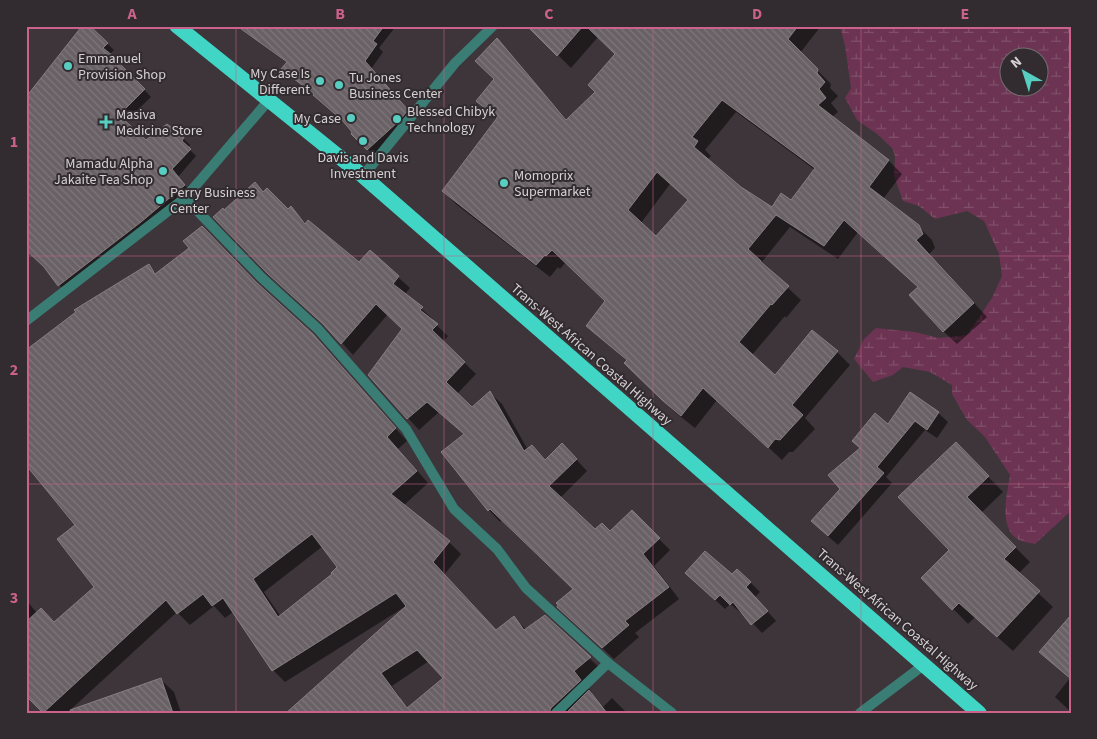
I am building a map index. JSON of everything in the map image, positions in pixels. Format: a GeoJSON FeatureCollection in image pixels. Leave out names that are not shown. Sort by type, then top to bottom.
{"type":"FeatureCollection","features":[{"type":"Feature","properties":{"kind":"highway","name":"Trans-West African Coastal Highway"},"geometry":{"type":"LineString","coordinates":[[178,26],[363,176],[979,713]]}},
{"type":"Feature","properties":{"kind":"street"},"geometry":{"type":"LineString","coordinates":[[363,176],[455,63],[493,26]]}},
{"type":"Feature","properties":{"kind":"street"},"geometry":{"type":"LineString","coordinates":[[26,321],[185,198],[270,100]]}},
{"type":"Feature","properties":{"kind":"street"},"geometry":{"type":"LineString","coordinates":[[185,198],[262,278],[318,329],[406,429],[454,509],[497,549],[526,588],[608,663],[672,713]]}},
{"type":"Feature","properties":{"kind":"street"},"geometry":{"type":"LineString","coordinates":[[556,713],[608,663]]}},
{"type":"Feature","properties":{"kind":"street"},"geometry":{"type":"LineString","coordinates":[[860,713],[925,664]]}},
{"type":"Feature","properties":{"kind":"green space"},"geometry":{"type":"Polygon","coordinates":[[[840,26],[1071,26],[1071,511],[1035,544],[1019,540],[1012,535],[1008,528],[1006,501],[1010,475],[985,437],[967,420],[952,394],[952,385],[930,372],[903,367],[893,375],[873,382],[854,359],[864,339],[876,328],[915,332],[939,338],[967,335],[992,298],[1002,276],[999,254],[984,221],[967,211],[935,219],[919,206],[903,201],[894,176],[895,157],[893,149],[877,134],[857,120],[845,98],[851,88],[840,26]]]}},
{"type":"Feature","properties":{"kind":"building"},"geometry":{"type":"Polygon","coordinates":[[[82,26],[90,26],[108,43],[103,48],[117,59],[145,89],[119,115],[146,140],[167,124],[184,137],[182,141],[191,149],[172,169],[185,185],[141,222],[58,286],[44,267],[26,250],[26,97],[82,26]]]}},
{"type":"Feature","properties":{"kind":"building"},"geometry":{"type":"Polygon","coordinates":[[[237,26],[384,26],[373,41],[377,44],[365,61],[408,110],[399,121],[367,150],[351,134],[352,132],[342,120],[314,94],[281,69],[287,62],[237,26]]]}},
{"type":"Feature","properties":{"kind":"building"},"geometry":{"type":"Polygon","coordinates":[[[527,26],[583,26],[557,56],[527,26]]]}},
{"type":"Feature","properties":{"kind":"building"},"geometry":{"type":"Polygon","coordinates":[[[586,26],[798,26],[788,39],[818,69],[817,73],[825,82],[819,89],[826,98],[818,105],[889,160],[869,187],[919,225],[923,234],[916,240],[974,303],[943,332],[909,295],[918,287],[844,220],[824,246],[776,215],[748,249],[789,286],[739,342],[775,375],[812,330],[838,351],[792,405],[803,415],[780,440],[775,439],[768,448],[703,388],[681,416],[624,363],[627,360],[586,326],[605,301],[552,250],[536,265],[442,191],[497,118],[476,101],[494,79],[475,61],[497,38],[566,120],[595,92],[588,85],[615,54],[586,26]],[[722,100],[692,137],[698,141],[694,147],[741,187],[772,207],[781,193],[791,200],[815,168],[722,100]],[[657,172],[628,210],[656,236],[688,200],[657,172]]]}},
{"type":"Feature","properties":{"kind":"building"},"geometry":{"type":"Polygon","coordinates":[[[255,182],[263,192],[267,188],[288,209],[291,206],[305,224],[308,220],[359,262],[370,250],[399,276],[393,284],[423,307],[420,310],[438,324],[432,330],[465,362],[446,382],[472,407],[490,391],[524,451],[532,445],[545,460],[562,443],[577,459],[549,486],[595,529],[602,523],[610,531],[632,510],[660,538],[643,554],[669,587],[625,621],[629,625],[602,648],[557,607],[556,603],[573,589],[490,509],[488,511],[441,452],[464,434],[427,402],[407,419],[368,375],[402,329],[376,304],[341,344],[323,324],[267,273],[213,217],[223,208],[224,210],[255,182]]]}},
{"type":"Feature","properties":{"kind":"building"},"geometry":{"type":"Polygon","coordinates":[[[202,226],[257,283],[313,334],[396,428],[387,437],[417,471],[391,494],[450,541],[433,562],[496,630],[514,616],[524,630],[545,615],[591,657],[574,671],[581,680],[551,708],[549,713],[286,713],[406,606],[396,593],[272,671],[223,598],[212,606],[203,594],[177,614],[166,600],[43,713],[26,696],[26,622],[41,608],[54,622],[94,587],[57,539],[75,525],[26,465],[26,350],[76,312],[74,310],[149,264],[155,274],[189,248],[183,241],[202,226]],[[312,534],[253,579],[278,617],[332,574],[337,567],[312,534]],[[417,650],[381,673],[407,708],[443,678],[417,650]]]}},
{"type":"Feature","properties":{"kind":"building"},"geometry":{"type":"Polygon","coordinates":[[[910,392],[939,412],[927,430],[915,421],[877,467],[884,473],[828,536],[811,521],[840,489],[828,475],[860,448],[852,441],[875,413],[888,424],[910,392]]]}},
{"type":"Feature","properties":{"kind":"building"},"geometry":{"type":"Polygon","coordinates":[[[956,442],[989,476],[967,497],[1016,547],[1004,559],[1040,591],[997,637],[959,603],[952,610],[921,578],[949,550],[898,497],[956,442]]]}},
{"type":"Feature","properties":{"kind":"building"},"geometry":{"type":"Polygon","coordinates":[[[705,551],[732,574],[737,569],[751,582],[746,587],[768,611],[751,625],[733,602],[730,605],[720,595],[715,600],[685,573],[705,551]]]}},
{"type":"Feature","properties":{"kind":"building"},"geometry":{"type":"Polygon","coordinates":[[[1071,615],[1071,679],[1039,652],[1071,615]]]}},
{"type":"Feature","properties":{"kind":"building"},"geometry":{"type":"Polygon","coordinates":[[[161,678],[173,713],[71,713],[70,710],[161,678]]]}},
{"type":"Feature","properties":{"kind":"building"},"geometry":{"type":"Polygon","coordinates":[[[589,690],[607,713],[566,713],[589,690]]]}},
{"type":"Feature","properties":{"kind":"place","name":"Emmanuel Provision Shop"},"geometry":{"type":"Point","coordinates":[68,66]}},
{"type":"Feature","properties":{"kind":"place","name":"My Case Is Different"},"geometry":{"type":"Point","coordinates":[320,81]}},
{"type":"Feature","properties":{"kind":"place","name":"Tu Jones Business Center"},"geometry":{"type":"Point","coordinates":[339,85]}},
{"type":"Feature","properties":{"kind":"place","name":"My Case"},"geometry":{"type":"Point","coordinates":[351,118]}},
{"type":"Feature","properties":{"kind":"place","name":"Blessed Chibyk Technology"},"geometry":{"type":"Point","coordinates":[397,119]}},
{"type":"Feature","properties":{"kind":"place","name":"Masiva Medicine Store"},"geometry":{"type":"Point","coordinates":[106,122]}},
{"type":"Feature","properties":{"kind":"place","name":"Davis and Davis Investment"},"geometry":{"type":"Point","coordinates":[363,141]}},
{"type":"Feature","properties":{"kind":"place","name":"Mamadu Alpha Jakaite Tea Shop"},"geometry":{"type":"Point","coordinates":[163,171]}},
{"type":"Feature","properties":{"kind":"place","name":"Momoprix Supermarket"},"geometry":{"type":"Point","coordinates":[504,183]}},
{"type":"Feature","properties":{"kind":"place","name":"Perry Business Center"},"geometry":{"type":"Point","coordinates":[160,200]}}]}
